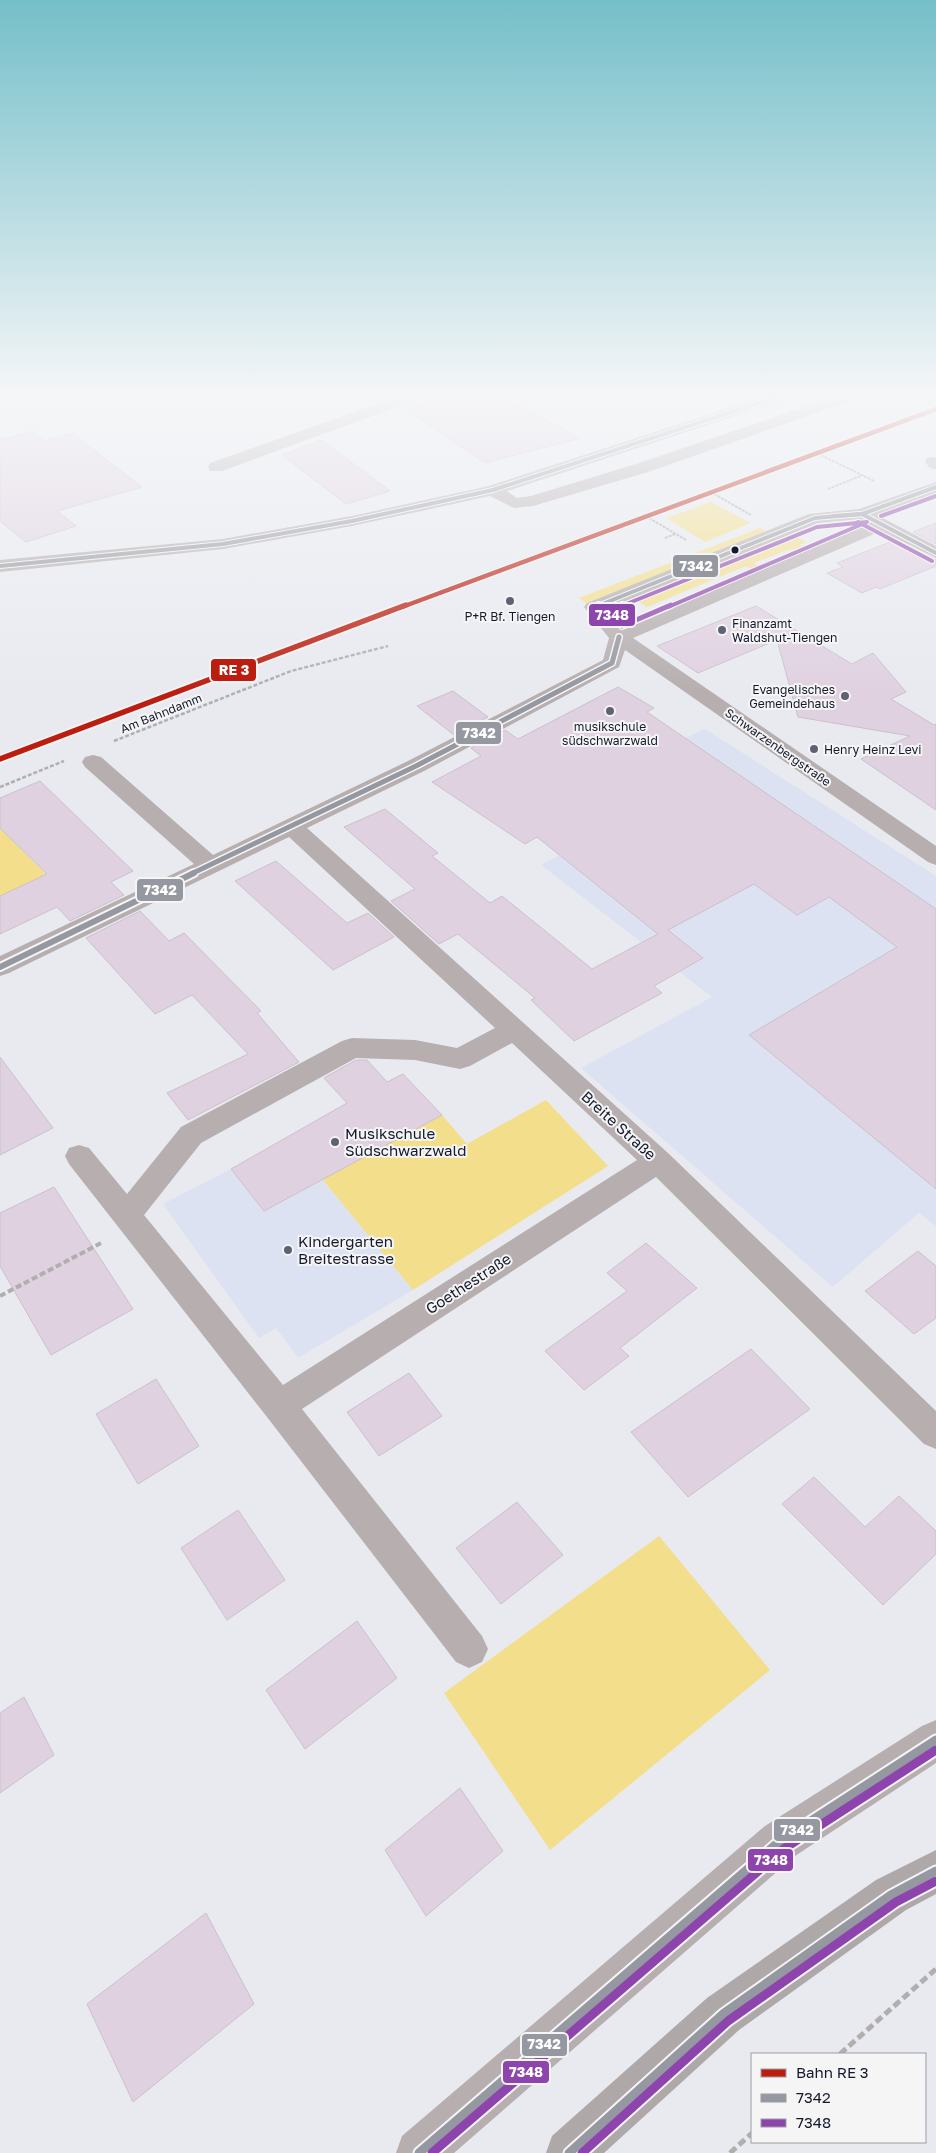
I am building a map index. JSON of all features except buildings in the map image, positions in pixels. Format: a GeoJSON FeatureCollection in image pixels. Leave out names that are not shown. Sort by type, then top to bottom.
{"type":"FeatureCollection","features":[{"type":"Feature","properties":{"kind":"main road"},"geometry":{"type":"LineString","coordinates":[[569,2153],[723,2014],[891,1895],[936,1871]]}},
{"type":"Feature","properties":{"kind":"street"},"geometry":{"type":"LineString","coordinates":[[0,551],[7,565],[223,544],[352,521],[482,492]]}},
{"type":"Feature","properties":{"kind":"street"},"geometry":{"type":"LineString","coordinates":[[497,492],[514,503],[533,502],[564,492]]}},
{"type":"Feature","properties":{"kind":"street"},"geometry":{"type":"LineString","coordinates":[[783,531],[815,518],[862,514],[921,492]]}},
{"type":"Feature","properties":{"kind":"street"},"geometry":{"type":"LineString","coordinates":[[862,514],[936,553]]}},
{"type":"Feature","properties":{"kind":"street"},"geometry":{"type":"LineString","coordinates":[[0,967],[416,766],[612,663],[619,637],[881,525]]}},
{"type":"Feature","properties":{"kind":"street","name":"Schwarzenbergstraße"},"geometry":{"type":"LineString","coordinates":[[783,531],[594,607],[619,637],[936,857]]}},
{"type":"Feature","properties":{"kind":"street"},"geometry":{"type":"LineString","coordinates":[[93,762],[211,866]]}},
{"type":"Feature","properties":{"kind":"street","name":"Breite Straße"},"geometry":{"type":"LineString","coordinates":[[292,827],[658,1161],[936,1433]]}},
{"type":"Feature","properties":{"kind":"street"},"geometry":{"type":"LineString","coordinates":[[131,1220],[191,1135],[352,1048],[415,1050],[460,1059],[515,1029]]}},
{"type":"Feature","properties":{"kind":"street"},"geometry":{"type":"LineString","coordinates":[[80,1156],[279,1406],[469,1650]]}},
{"type":"Feature","properties":{"kind":"street","name":"Goethestraße"},"geometry":{"type":"LineString","coordinates":[[279,1406],[658,1161]]}},
{"type":"Feature","properties":{"kind":"street"},"geometry":{"type":"LineString","coordinates":[[419,2153],[780,1841],[936,1740]]}},
{"type":"Feature","properties":{"kind":"path"},"geometry":{"type":"LineString","coordinates":[[894,492],[905,498]]}},
{"type":"Feature","properties":{"kind":"path"},"geometry":{"type":"LineString","coordinates":[[714,494],[764,523],[783,531]]}},
{"type":"Feature","properties":{"kind":"path"},"geometry":{"type":"LineString","coordinates":[[649,518],[692,543]]}},
{"type":"Feature","properties":{"kind":"path"},"geometry":{"type":"LineString","coordinates":[[665,538],[675,534]]}},
{"type":"Feature","properties":{"kind":"path","name":"Am Bahndamm"},"geometry":{"type":"LineString","coordinates":[[111,742],[291,671],[388,646]]}},
{"type":"Feature","properties":{"kind":"path"},"geometry":{"type":"LineString","coordinates":[[0,787],[68,760]]}},
{"type":"Feature","properties":{"kind":"path"},"geometry":{"type":"LineString","coordinates":[[0,1296],[131,1220]]}},
{"type":"Feature","properties":{"kind":"path"},"geometry":{"type":"LineString","coordinates":[[841,2053],[936,1969]]}},
{"type":"Feature","properties":{"kind":"path"},"geometry":{"type":"LineString","coordinates":[[730,2153],[751,2134]]}},
{"type":"Feature","properties":{"kind":"shaded area"},"geometry":{"type":"Polygon","coordinates":[[[711,502],[751,523],[705,542],[666,518],[711,502]]]}},
{"type":"Feature","properties":{"kind":"shaded area"},"geometry":{"type":"Polygon","coordinates":[[[760,528],[767,532],[586,603],[579,598],[760,528]]]}},
{"type":"Feature","properties":{"kind":"shaded area"},"geometry":{"type":"Polygon","coordinates":[[[795,536],[806,542],[800,545],[805,548],[796,552],[790,549],[754,563],[761,568],[754,571],[746,566],[647,607],[636,600],[795,536]]]}},
{"type":"Feature","properties":{"kind":"shaded area"},"geometry":{"type":"Polygon","coordinates":[[[705,729],[936,876],[936,1226],[919,1213],[833,1287],[581,1068],[712,997],[541,865],[655,805],[610,771],[705,729]]]}},
{"type":"Feature","properties":{"kind":"shaded area"},"geometry":{"type":"Polygon","coordinates":[[[0,828],[55,883],[0,896],[0,828]]]}},
{"type":"Feature","properties":{"kind":"shaded area"},"geometry":{"type":"Polygon","coordinates":[[[546,1100],[608,1166],[413,1290],[322,1179],[442,1115],[467,1144],[546,1100]]]}},
{"type":"Feature","properties":{"kind":"shaded area","name":"Kindergarten Breitestrasse"},"geometry":{"type":"Polygon","coordinates":[[[231,1169],[264,1211],[322,1179],[413,1290],[298,1358],[276,1328],[259,1338],[163,1204],[231,1169]]]}},
{"type":"Feature","properties":{"kind":"shaded area"},"geometry":{"type":"Polygon","coordinates":[[[659,1536],[770,1670],[550,1850],[444,1693],[659,1536]]]}},
{"type":"Feature","properties":{"kind":"transit line","name":"7342"},"geometry":{"type":"LineString","coordinates":[[0,566],[223,544],[352,521],[482,492]]}},
{"type":"Feature","properties":{"kind":"transit line"},"geometry":{"type":"LineString","coordinates":[[0,759],[710,492]]}},
{"type":"Feature","properties":{"kind":"transit line","name":"7342"},"geometry":{"type":"LineString","coordinates":[[833,516],[862,514],[921,492]]}},
{"type":"Feature","properties":{"kind":"transit line","name":"7348"},"geometry":{"type":"LineString","coordinates":[[881,516],[936,496]]}},
{"type":"Feature","properties":{"kind":"transit line","name":"7342"},"geometry":{"type":"LineString","coordinates":[[594,607],[815,518],[862,514],[936,553]]}},
{"type":"Feature","properties":{"kind":"transit line","name":"7348"},"geometry":{"type":"LineString","coordinates":[[858,522],[932,561]]}},
{"type":"Feature","properties":{"kind":"transit line","name":"7348"},"geometry":{"type":"LineString","coordinates":[[867,522],[622,626],[608,611],[817,527],[867,522]]}},
{"type":"Feature","properties":{"kind":"transit line","name":"7342"},"geometry":{"type":"LineString","coordinates":[[0,967],[416,766],[612,663],[619,637]]}},
{"type":"Feature","properties":{"kind":"transit line","name":"7342"},"geometry":{"type":"LineString","coordinates":[[419,2153],[780,1841],[936,1740]]}},
{"type":"Feature","properties":{"kind":"transit line","name":"7348"},"geometry":{"type":"LineString","coordinates":[[432,2153],[785,1848],[936,1750]]}},
{"type":"Feature","properties":{"kind":"transit line","name":"7342"},"geometry":{"type":"LineString","coordinates":[[569,2153],[723,2014],[891,1895],[936,1871]]}},
{"type":"Feature","properties":{"kind":"transit line","name":"7348"},"geometry":{"type":"LineString","coordinates":[[582,2153],[728,2021],[896,1902],[936,1881]]}},
{"type":"Feature","properties":{"kind":"place","name":"P+R Bf. Tiengen"},"geometry":{"type":"Point","coordinates":[510,601]}},
{"type":"Feature","properties":{"kind":"place","name":"Finanzamt Waldshut-Tiengen"},"geometry":{"type":"Point","coordinates":[722,630]}},
{"type":"Feature","properties":{"kind":"place","name":"Evangelisches Gemeindehaus"},"geometry":{"type":"Point","coordinates":[845,696]}},
{"type":"Feature","properties":{"kind":"place","name":"musikschule südschwarzwald"},"geometry":{"type":"Point","coordinates":[610,711]}},
{"type":"Feature","properties":{"kind":"place","name":"Henry Heinz Levi"},"geometry":{"type":"Point","coordinates":[814,749]}},
{"type":"Feature","properties":{"kind":"place","name":"Musikschule Südschwarzwald"},"geometry":{"type":"Point","coordinates":[335,1142]}},
{"type":"Feature","properties":{"kind":"place","name":"Kindergarten Breitestrasse"},"geometry":{"type":"Point","coordinates":[288,1250]}}]}
